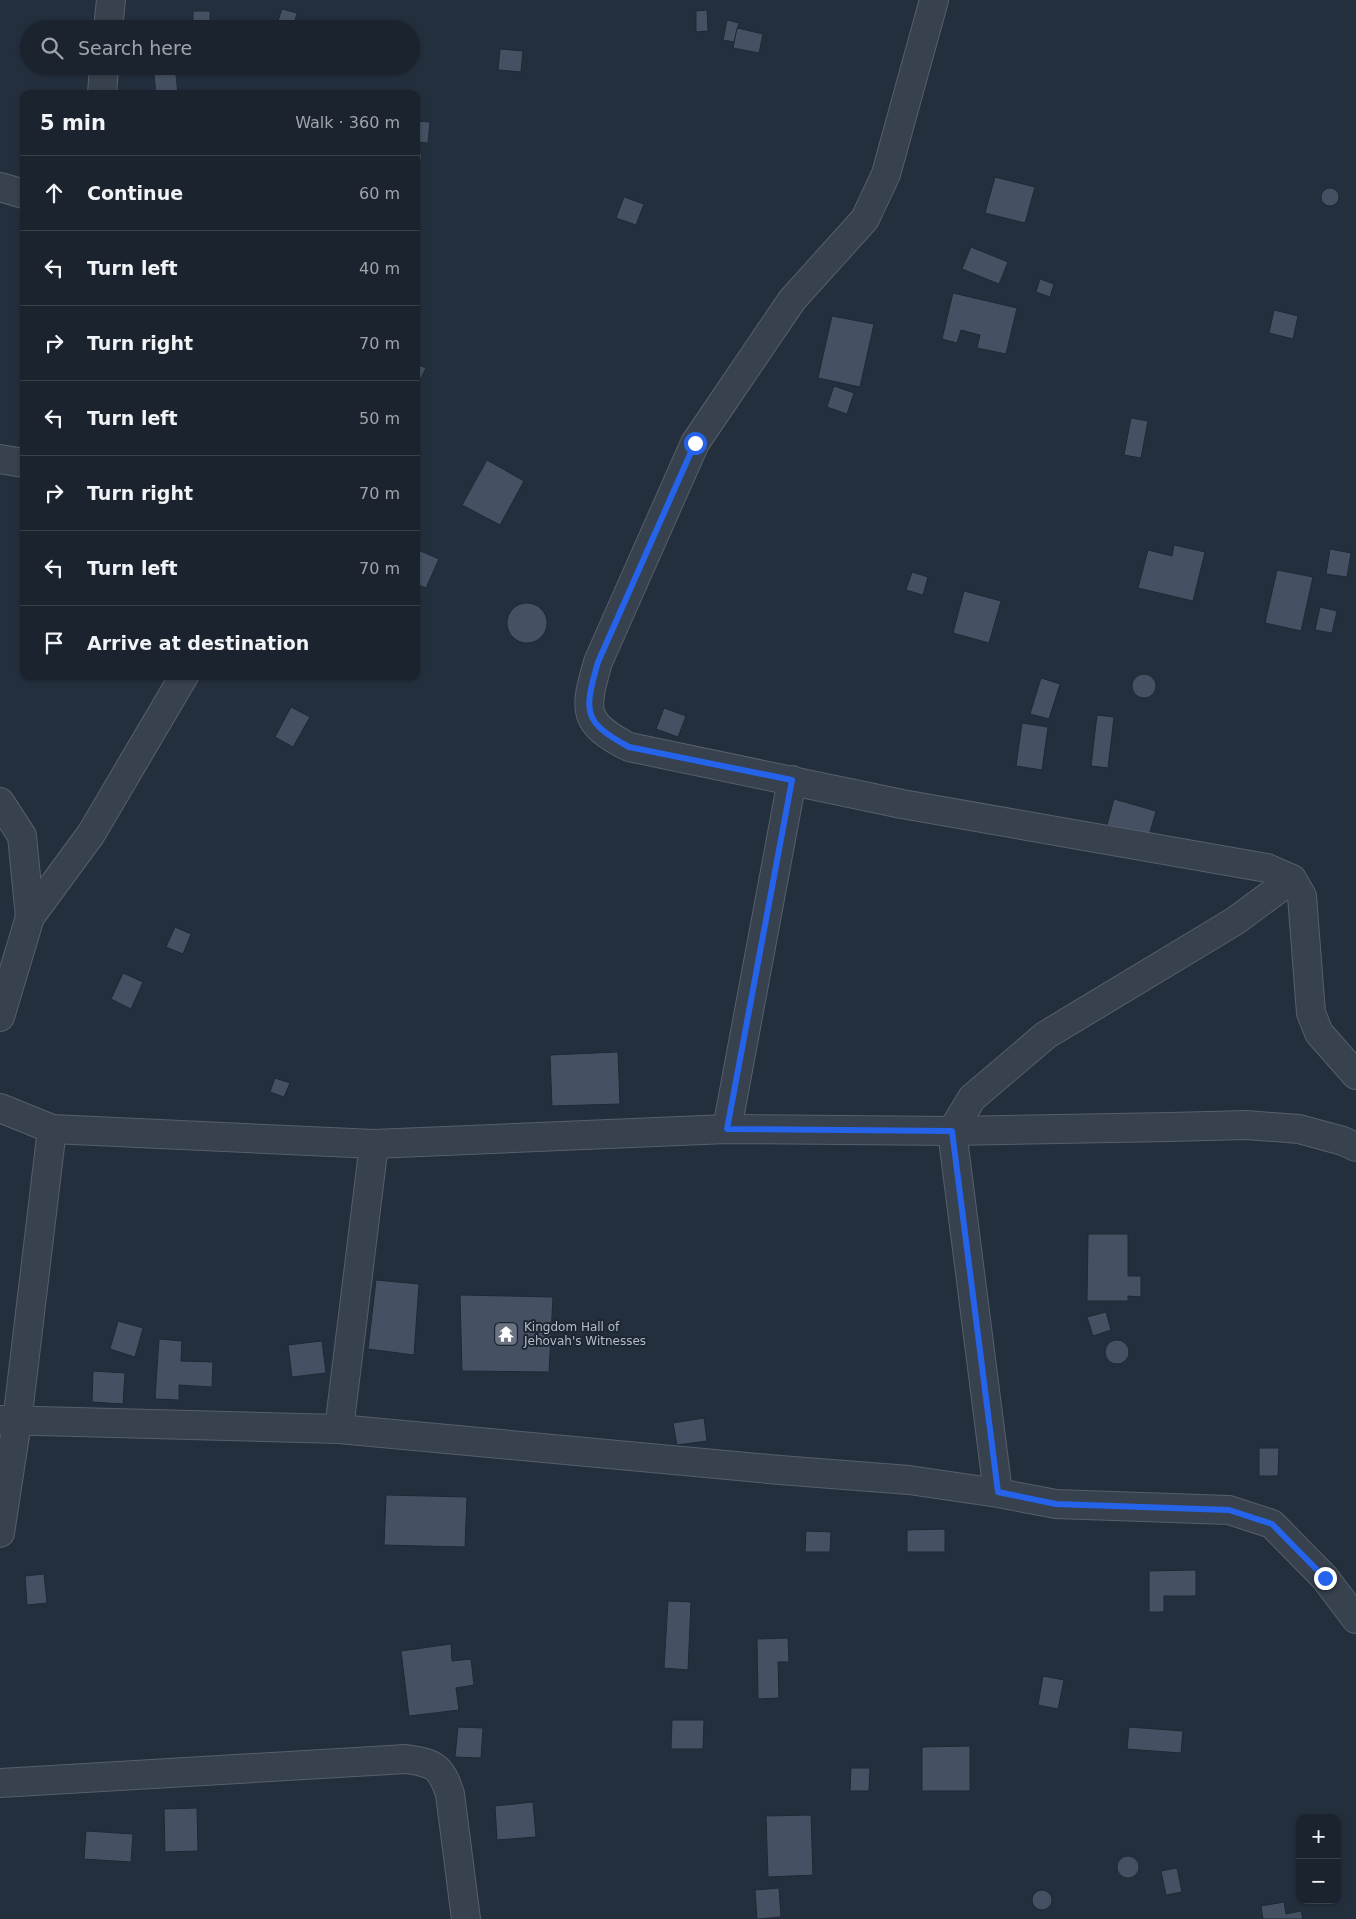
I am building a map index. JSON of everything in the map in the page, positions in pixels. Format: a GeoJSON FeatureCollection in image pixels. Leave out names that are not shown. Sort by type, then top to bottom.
{"type":"FeatureCollection","features":[{"type":"Feature","properties":{"kind":"street"},"geometry":{"type":"LineString","coordinates":[[109,20],[111,0]]}},
{"type":"Feature","properties":{"kind":"street"},"geometry":{"type":"LineString","coordinates":[[934,0],[886,174],[865,219],[792,300],[695,443],[598,662],[589,695],[592,719],[606,735],[629,747],[902,804],[1267,868],[1292,879],[1302,896],[1311,1013],[1318,1033],[1356,1075]]}},
{"type":"Feature","properties":{"kind":"street"},"geometry":{"type":"LineString","coordinates":[[102,90],[103,75]]}},
{"type":"Feature","properties":{"kind":"street"},"geometry":{"type":"LineString","coordinates":[[0,187],[20,193]]}},
{"type":"Feature","properties":{"kind":"street"},"geometry":{"type":"LineString","coordinates":[[0,459],[20,462]]}},
{"type":"Feature","properties":{"kind":"street"},"geometry":{"type":"LineString","coordinates":[[0,1017],[30,917],[91,834],[182,680]]}},
{"type":"Feature","properties":{"kind":"street"},"geometry":{"type":"LineString","coordinates":[[727,1129],[792,780]]}},
{"type":"Feature","properties":{"kind":"street"},"geometry":{"type":"LineString","coordinates":[[0,802],[22,836],[30,917]]}},
{"type":"Feature","properties":{"kind":"street"},"geometry":{"type":"LineString","coordinates":[[998,1492],[952,1131],[972,1098],[1046,1035],[1234,921],[1292,879]]}},
{"type":"Feature","properties":{"kind":"street"},"geometry":{"type":"LineString","coordinates":[[0,1108],[52,1129],[374,1144],[727,1129],[952,1131],[1170,1128],[1246,1124],[1299,1129],[1344,1141],[1356,1147]]}},
{"type":"Feature","properties":{"kind":"street"},"geometry":{"type":"LineString","coordinates":[[0,1533],[9,1421],[52,1129]]}},
{"type":"Feature","properties":{"kind":"street"},"geometry":{"type":"LineString","coordinates":[[339,1429],[374,1144]]}},
{"type":"Feature","properties":{"kind":"street"},"geometry":{"type":"LineString","coordinates":[[9,1421],[339,1429],[909,1480],[998,1492],[1056,1504],[1229,1510],[1272,1524],[1325,1578],[1356,1619]]}},
{"type":"Feature","properties":{"kind":"street"},"geometry":{"type":"LineString","coordinates":[[0,1784],[406,1759],[428,1762],[444,1776],[450,1794],[466,1919]]}},
{"type":"Feature","properties":{"kind":"building"},"geometry":{"type":"Polygon","coordinates":[[[282,9],[297,13],[295,20],[278,20],[282,9]]]}},
{"type":"Feature","properties":{"kind":"building"},"geometry":{"type":"Polygon","coordinates":[[[707,10],[708,31],[696,32],[696,11],[707,10]]]}},
{"type":"Feature","properties":{"kind":"building"},"geometry":{"type":"Polygon","coordinates":[[[193,11],[210,11],[210,20],[193,20],[193,11]]]}},
{"type":"Feature","properties":{"kind":"building"},"geometry":{"type":"Polygon","coordinates":[[[727,20],[739,23],[734,42],[723,40],[727,20]]]}},
{"type":"Feature","properties":{"kind":"building"},"geometry":{"type":"Polygon","coordinates":[[[737,28],[763,34],[759,53],[733,48],[737,28]]]}},
{"type":"Feature","properties":{"kind":"building"},"geometry":{"type":"Polygon","coordinates":[[[500,49],[523,51],[521,72],[498,70],[500,49]]]}},
{"type":"Feature","properties":{"kind":"building"},"geometry":{"type":"Polygon","coordinates":[[[154,75],[176,75],[178,90],[156,90],[154,75]]]}},
{"type":"Feature","properties":{"kind":"building"},"geometry":{"type":"Polygon","coordinates":[[[420,121],[430,122],[428,143],[420,142],[420,121]]]}},
{"type":"Feature","properties":{"kind":"building"},"geometry":{"type":"Polygon","coordinates":[[[995,177],[1035,187],[1025,223],[985,213],[995,177]]]}},
{"type":"Feature","properties":{"kind":"building"},"geometry":{"type":"Polygon","coordinates":[[[1326,188],[1334,188],[1339,193],[1337,204],[1326,206],[1321,201],[1321,193],[1326,188]]]}},
{"type":"Feature","properties":{"kind":"building"},"geometry":{"type":"Polygon","coordinates":[[[624,197],[644,204],[636,225],[616,218],[624,197]]]}},
{"type":"Feature","properties":{"kind":"building"},"geometry":{"type":"Polygon","coordinates":[[[971,247],[1008,262],[999,284],[962,269],[971,247]]]}},
{"type":"Feature","properties":{"kind":"building"},"geometry":{"type":"Polygon","coordinates":[[[1040,279],[1054,284],[1050,297],[1036,292],[1040,279]]]}},
{"type":"Feature","properties":{"kind":"building"},"geometry":{"type":"Polygon","coordinates":[[[953,293],[1017,308],[1006,354],[977,348],[980,335],[961,330],[957,343],[942,339],[953,293]]]}},
{"type":"Feature","properties":{"kind":"building"},"geometry":{"type":"Polygon","coordinates":[[[1274,310],[1298,316],[1293,339],[1269,333],[1274,310]]]}},
{"type":"Feature","properties":{"kind":"building"},"geometry":{"type":"Polygon","coordinates":[[[832,316],[874,324],[860,387],[818,378],[832,316]]]}},
{"type":"Feature","properties":{"kind":"building"},"geometry":{"type":"Polygon","coordinates":[[[420,366],[426,368],[420,380],[420,366]]]}},
{"type":"Feature","properties":{"kind":"building"},"geometry":{"type":"Polygon","coordinates":[[[834,386],[854,393],[847,414],[827,407],[834,386]]]}},
{"type":"Feature","properties":{"kind":"building"},"geometry":{"type":"Polygon","coordinates":[[[1131,418],[1148,421],[1141,458],[1124,455],[1131,418]]]}},
{"type":"Feature","properties":{"kind":"building"},"geometry":{"type":"Polygon","coordinates":[[[487,460],[524,481],[500,525],[462,505],[487,460]]]}},
{"type":"Feature","properties":{"kind":"building"},"geometry":{"type":"Polygon","coordinates":[[[1174,545],[1205,552],[1193,601],[1138,588],[1148,550],[1172,556],[1174,545]]]}},
{"type":"Feature","properties":{"kind":"building"},"geometry":{"type":"Polygon","coordinates":[[[1330,549],[1351,553],[1347,577],[1326,574],[1330,549]]]}},
{"type":"Feature","properties":{"kind":"building"},"geometry":{"type":"Polygon","coordinates":[[[420,551],[439,559],[426,588],[420,586],[420,551]]]}},
{"type":"Feature","properties":{"kind":"building"},"geometry":{"type":"Polygon","coordinates":[[[1277,570],[1313,577],[1301,631],[1265,623],[1277,570]]]}},
{"type":"Feature","properties":{"kind":"building"},"geometry":{"type":"Polygon","coordinates":[[[912,572],[928,577],[923,595],[906,590],[912,572]]]}},
{"type":"Feature","properties":{"kind":"building"},"geometry":{"type":"Polygon","coordinates":[[[964,591],[1001,601],[989,643],[953,633],[964,591]]]}},
{"type":"Feature","properties":{"kind":"building"},"geometry":{"type":"Polygon","coordinates":[[[531,603],[538,606],[544,612],[547,623],[546,631],[538,640],[531,643],[523,643],[516,640],[508,631],[507,619],[510,612],[519,604],[531,603]]]}},
{"type":"Feature","properties":{"kind":"building"},"geometry":{"type":"Polygon","coordinates":[[[1320,607],[1337,611],[1332,633],[1315,630],[1320,607]]]}},
{"type":"Feature","properties":{"kind":"building"},"geometry":{"type":"Polygon","coordinates":[[[1144,674],[1153,677],[1156,686],[1153,695],[1144,698],[1135,695],[1132,686],[1135,677],[1144,674]]]}},
{"type":"Feature","properties":{"kind":"building"},"geometry":{"type":"Polygon","coordinates":[[[1041,678],[1060,684],[1049,719],[1030,714],[1041,678]]]}},
{"type":"Feature","properties":{"kind":"building"},"geometry":{"type":"Polygon","coordinates":[[[291,707],[310,717],[293,747],[275,737],[291,707]]]}},
{"type":"Feature","properties":{"kind":"building"},"geometry":{"type":"Polygon","coordinates":[[[664,708],[686,716],[678,737],[656,729],[664,708]]]}},
{"type":"Feature","properties":{"kind":"building"},"geometry":{"type":"Polygon","coordinates":[[[1097,715],[1114,717],[1108,768],[1091,766],[1097,715]]]}},
{"type":"Feature","properties":{"kind":"building"},"geometry":{"type":"Polygon","coordinates":[[[1022,723],[1048,727],[1042,770],[1016,766],[1022,723]]]}},
{"type":"Feature","properties":{"kind":"building"},"geometry":{"type":"Polygon","coordinates":[[[1114,799],[1156,811],[1149,836],[1107,825],[1114,799]]]}},
{"type":"Feature","properties":{"kind":"building"},"geometry":{"type":"Polygon","coordinates":[[[175,927],[191,934],[183,954],[166,947],[175,927]]]}},
{"type":"Feature","properties":{"kind":"building"},"geometry":{"type":"Polygon","coordinates":[[[123,973],[143,982],[131,1009],[111,999],[123,973]]]}},
{"type":"Feature","properties":{"kind":"building"},"geometry":{"type":"Polygon","coordinates":[[[618,1052],[620,1104],[552,1106],[550,1055],[618,1052]]]}},
{"type":"Feature","properties":{"kind":"building"},"geometry":{"type":"Polygon","coordinates":[[[275,1078],[290,1083],[284,1097],[270,1092],[275,1078]]]}},
{"type":"Feature","properties":{"kind":"building"},"geometry":{"type":"Polygon","coordinates":[[[1088,1234],[1128,1234],[1128,1276],[1141,1276],[1141,1297],[1128,1296],[1128,1301],[1087,1301],[1088,1234]]]}},
{"type":"Feature","properties":{"kind":"building"},"geometry":{"type":"Polygon","coordinates":[[[376,1280],[419,1284],[414,1355],[368,1349],[376,1280]]]}},
{"type":"Feature","properties":{"kind":"building","name":"Kingdom Hall of Jehovah's Witnesses"},"geometry":{"type":"Polygon","coordinates":[[[460,1295],[553,1297],[549,1372],[462,1371],[460,1295]]]}},
{"type":"Feature","properties":{"kind":"building"},"geometry":{"type":"Polygon","coordinates":[[[1106,1312],[1111,1330],[1093,1336],[1087,1317],[1106,1312]]]}},
{"type":"Feature","properties":{"kind":"building"},"geometry":{"type":"Polygon","coordinates":[[[118,1321],[143,1328],[135,1357],[110,1349],[118,1321]]]}},
{"type":"Feature","properties":{"kind":"building"},"geometry":{"type":"Polygon","coordinates":[[[159,1339],[182,1341],[181,1361],[213,1362],[212,1387],[179,1385],[179,1400],[155,1399],[159,1339]]]}},
{"type":"Feature","properties":{"kind":"building"},"geometry":{"type":"Polygon","coordinates":[[[1117,1340],[1125,1344],[1129,1352],[1125,1360],[1117,1364],[1109,1360],[1105,1352],[1109,1344],[1117,1340]]]}},
{"type":"Feature","properties":{"kind":"building"},"geometry":{"type":"Polygon","coordinates":[[[322,1341],[326,1373],[292,1377],[288,1345],[322,1341]]]}},
{"type":"Feature","properties":{"kind":"building"},"geometry":{"type":"Polygon","coordinates":[[[93,1371],[125,1373],[123,1404],[92,1402],[93,1371]]]}},
{"type":"Feature","properties":{"kind":"building"},"geometry":{"type":"Polygon","coordinates":[[[704,1418],[707,1441],[677,1445],[673,1423],[704,1418]]]}},
{"type":"Feature","properties":{"kind":"building"},"geometry":{"type":"Polygon","coordinates":[[[1259,1448],[1279,1448],[1278,1476],[1259,1476],[1259,1448]]]}},
{"type":"Feature","properties":{"kind":"building"},"geometry":{"type":"Polygon","coordinates":[[[386,1495],[467,1497],[465,1547],[384,1545],[386,1495]]]}},
{"type":"Feature","properties":{"kind":"building"},"geometry":{"type":"Polygon","coordinates":[[[945,1529],[945,1552],[907,1552],[907,1530],[945,1529]]]}},
{"type":"Feature","properties":{"kind":"building"},"geometry":{"type":"Polygon","coordinates":[[[806,1531],[831,1532],[830,1552],[805,1552],[806,1531]]]}},
{"type":"Feature","properties":{"kind":"building"},"geometry":{"type":"Polygon","coordinates":[[[1196,1570],[1196,1596],[1164,1596],[1164,1612],[1149,1612],[1149,1571],[1196,1570]]]}},
{"type":"Feature","properties":{"kind":"building"},"geometry":{"type":"Polygon","coordinates":[[[44,1574],[47,1603],[27,1605],[25,1576],[44,1574]]]}},
{"type":"Feature","properties":{"kind":"building"},"geometry":{"type":"Polygon","coordinates":[[[668,1601],[691,1602],[688,1670],[664,1668],[668,1601]]]}},
{"type":"Feature","properties":{"kind":"building"},"geometry":{"type":"Polygon","coordinates":[[[788,1638],[789,1662],[778,1662],[779,1698],[758,1699],[757,1639],[788,1638]]]}},
{"type":"Feature","properties":{"kind":"building"},"geometry":{"type":"Polygon","coordinates":[[[451,1644],[452,1661],[471,1659],[474,1685],[456,1688],[459,1710],[409,1716],[401,1651],[451,1644]]]}},
{"type":"Feature","properties":{"kind":"building"},"geometry":{"type":"Polygon","coordinates":[[[1043,1676],[1064,1680],[1058,1709],[1038,1705],[1043,1676]]]}},
{"type":"Feature","properties":{"kind":"building"},"geometry":{"type":"Polygon","coordinates":[[[672,1720],[704,1720],[703,1749],[671,1749],[672,1720]]]}},
{"type":"Feature","properties":{"kind":"building"},"geometry":{"type":"Polygon","coordinates":[[[458,1727],[483,1728],[481,1758],[455,1757],[458,1727]]]}},
{"type":"Feature","properties":{"kind":"building"},"geometry":{"type":"Polygon","coordinates":[[[1129,1727],[1183,1731],[1181,1753],[1127,1749],[1129,1727]]]}},
{"type":"Feature","properties":{"kind":"building"},"geometry":{"type":"Polygon","coordinates":[[[970,1746],[970,1791],[922,1791],[922,1747],[970,1746]]]}},
{"type":"Feature","properties":{"kind":"building"},"geometry":{"type":"Polygon","coordinates":[[[851,1768],[870,1768],[869,1791],[850,1791],[851,1768]]]}},
{"type":"Feature","properties":{"kind":"building"},"geometry":{"type":"Polygon","coordinates":[[[533,1802],[536,1837],[497,1840],[495,1806],[533,1802]]]}},
{"type":"Feature","properties":{"kind":"building"},"geometry":{"type":"Polygon","coordinates":[[[197,1808],[198,1851],[165,1852],[164,1809],[197,1808]]]}},
{"type":"Feature","properties":{"kind":"building"},"geometry":{"type":"Polygon","coordinates":[[[811,1815],[813,1875],[768,1877],[766,1816],[811,1815]]]}},
{"type":"Feature","properties":{"kind":"building"},"geometry":{"type":"Polygon","coordinates":[[[86,1831],[133,1834],[131,1862],[84,1859],[86,1831]]]}},
{"type":"Feature","properties":{"kind":"building"},"geometry":{"type":"Polygon","coordinates":[[[1128,1856],[1136,1859],[1139,1867],[1136,1875],[1128,1878],[1120,1875],[1117,1867],[1120,1859],[1128,1856]]]}},
{"type":"Feature","properties":{"kind":"building"},"geometry":{"type":"Polygon","coordinates":[[[1177,1868],[1182,1892],[1166,1895],[1161,1871],[1177,1868]]]}},
{"type":"Feature","properties":{"kind":"building"},"geometry":{"type":"Polygon","coordinates":[[[779,1888],[781,1917],[757,1919],[755,1890],[779,1888]]]}},
{"type":"Feature","properties":{"kind":"building"},"geometry":{"type":"Polygon","coordinates":[[[1042,1890],[1049,1893],[1052,1900],[1049,1907],[1042,1910],[1035,1907],[1032,1900],[1035,1893],[1042,1890]]]}},
{"type":"Feature","properties":{"kind":"building"},"geometry":{"type":"Polygon","coordinates":[[[1284,1902],[1286,1914],[1301,1911],[1303,1919],[1263,1919],[1261,1906],[1284,1902]]]}},
{"type":"Feature","properties":{"kind":"place","name":"Kingdom Hall of Jehovah's Witnesses"},"geometry":{"type":"Point","coordinates":[506,1334]}},
{"type":"Feature","properties":{"kind":"route"},"geometry":{"type":"LineString","coordinates":[[695,443],[598,662],[589,695],[592,719],[606,735],[629,747],[792,780],[727,1129],[952,1131],[998,1492],[1056,1504],[1229,1510],[1272,1524],[1325,1578]]}}]}
